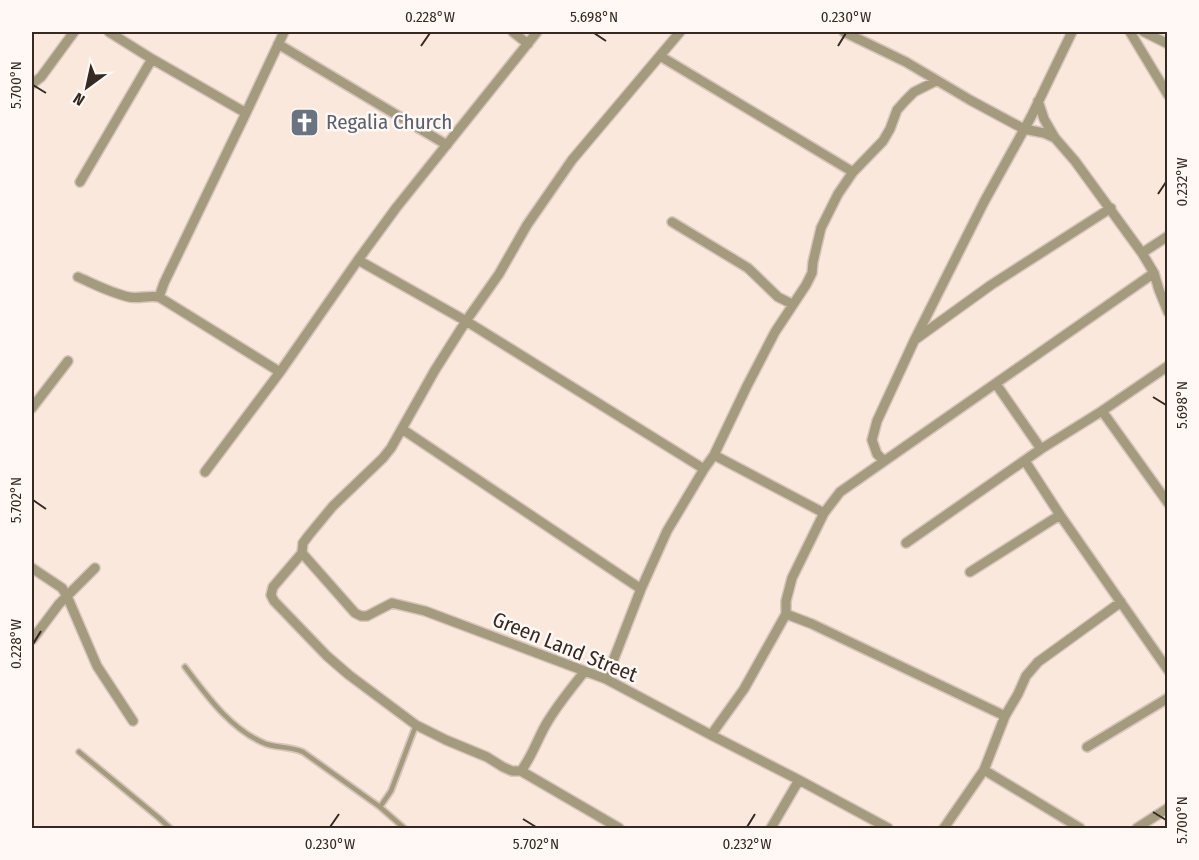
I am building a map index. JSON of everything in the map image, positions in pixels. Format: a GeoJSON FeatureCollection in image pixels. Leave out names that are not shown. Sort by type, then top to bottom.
{"type":"FeatureCollection","features":[{"type":"Feature","properties":{"kind":"street"},"geometry":{"type":"LineString","coordinates":[[32,84],[41,77],[74,32]]}},
{"type":"Feature","properties":{"kind":"street"},"geometry":{"type":"LineString","coordinates":[[109,32],[246,113]]}},
{"type":"Feature","properties":{"kind":"street"},"geometry":{"type":"LineString","coordinates":[[159,297],[284,32]]}},
{"type":"Feature","properties":{"kind":"street"},"geometry":{"type":"LineString","coordinates":[[513,32],[528,44]]}},
{"type":"Feature","properties":{"kind":"street"},"geometry":{"type":"LineString","coordinates":[[205,472],[427,168],[537,32]]}},
{"type":"Feature","properties":{"kind":"street"},"geometry":{"type":"LineString","coordinates":[[619,828],[521,771],[503,768],[487,757],[416,725],[327,656],[270,595],[273,587],[302,553],[303,543],[309,535],[333,506],[391,448],[435,370],[499,274],[527,225],[572,160],[680,32]]}},
{"type":"Feature","properties":{"kind":"street"},"geometry":{"type":"LineString","coordinates":[[844,32],[906,62],[1024,129],[1055,138]]}},
{"type":"Feature","properties":{"kind":"street"},"geometry":{"type":"LineString","coordinates":[[884,461],[877,454],[872,440],[877,421],[915,339],[1072,32]]}},
{"type":"Feature","properties":{"kind":"street"},"geometry":{"type":"LineString","coordinates":[[1130,32],[1167,95]]}},
{"type":"Feature","properties":{"kind":"street"},"geometry":{"type":"LineString","coordinates":[[1144,32],[1167,44]]}},
{"type":"Feature","properties":{"kind":"street"},"geometry":{"type":"LineString","coordinates":[[278,44],[447,145]]}},
{"type":"Feature","properties":{"kind":"street"},"geometry":{"type":"LineString","coordinates":[[660,56],[853,172]]}},
{"type":"Feature","properties":{"kind":"street"},"geometry":{"type":"LineString","coordinates":[[80,182],[152,59]]}},
{"type":"Feature","properties":{"kind":"street"},"geometry":{"type":"LineString","coordinates":[[606,679],[667,531],[714,454],[770,341],[812,273],[821,228],[838,194],[853,172],[883,141],[897,110],[914,92],[936,81]]}},
{"type":"Feature","properties":{"kind":"street"},"geometry":{"type":"LineString","coordinates":[[1038,101],[1044,119],[1055,138],[1111,208],[1142,253],[1154,273],[1167,312]]}},
{"type":"Feature","properties":{"kind":"street"},"geometry":{"type":"LineString","coordinates":[[915,339],[991,285],[1111,208]]}},
{"type":"Feature","properties":{"kind":"street"},"geometry":{"type":"LineString","coordinates":[[672,222],[748,268],[778,297],[792,304]]}},
{"type":"Feature","properties":{"kind":"street"},"geometry":{"type":"LineString","coordinates":[[1142,253],[1167,237]]}},
{"type":"Feature","properties":{"kind":"street"},"geometry":{"type":"LineString","coordinates":[[358,260],[466,321],[704,469]]}},
{"type":"Feature","properties":{"kind":"street"},"geometry":{"type":"LineString","coordinates":[[711,735],[744,689],[786,614],[786,601],[792,578],[824,513],[840,492],[1154,273]]}},
{"type":"Feature","properties":{"kind":"street"},"geometry":{"type":"LineString","coordinates":[[78,277],[131,297],[159,297],[280,372]]}},
{"type":"Feature","properties":{"kind":"street"},"geometry":{"type":"LineString","coordinates":[[32,408],[68,361]]}},
{"type":"Feature","properties":{"kind":"street"},"geometry":{"type":"LineString","coordinates":[[906,543],[1041,449],[1102,411],[1167,366]]}},
{"type":"Feature","properties":{"kind":"street"},"geometry":{"type":"LineString","coordinates":[[996,384],[1041,449]]}},
{"type":"Feature","properties":{"kind":"street"},"geometry":{"type":"LineString","coordinates":[[1102,411],[1167,503]]}},
{"type":"Feature","properties":{"kind":"street"},"geometry":{"type":"LineString","coordinates":[[402,429],[641,590]]}},
{"type":"Feature","properties":{"kind":"street"},"geometry":{"type":"LineString","coordinates":[[714,454],[824,513]]}},
{"type":"Feature","properties":{"kind":"street"},"geometry":{"type":"LineString","coordinates":[[1025,461],[1167,670]]}},
{"type":"Feature","properties":{"kind":"street"},"geometry":{"type":"LineString","coordinates":[[970,572],[1060,515]]}},
{"type":"Feature","properties":{"kind":"street","name":"Green Land Street"},"geometry":{"type":"LineString","coordinates":[[302,553],[355,613],[361,616],[367,616],[392,603],[416,608],[606,679],[888,828]]}},
{"type":"Feature","properties":{"kind":"street"},"geometry":{"type":"LineString","coordinates":[[32,568],[62,588],[97,666],[133,722]]}},
{"type":"Feature","properties":{"kind":"street"},"geometry":{"type":"LineString","coordinates":[[32,640],[58,604],[95,568]]}},
{"type":"Feature","properties":{"kind":"street"},"geometry":{"type":"LineString","coordinates":[[944,828],[984,770],[1005,716],[1026,676],[1038,662],[1121,602]]}},
{"type":"Feature","properties":{"kind":"street"},"geometry":{"type":"LineString","coordinates":[[786,614],[812,624],[1005,716]]}},
{"type":"Feature","properties":{"kind":"street"},"geometry":{"type":"LineString","coordinates":[[521,771],[529,761],[547,722],[585,671]]}},
{"type":"Feature","properties":{"kind":"street"},"geometry":{"type":"LineString","coordinates":[[1087,747],[1167,698]]}},
{"type":"Feature","properties":{"kind":"street"},"geometry":{"type":"LineString","coordinates":[[984,770],[1080,828]]}},
{"type":"Feature","properties":{"kind":"street"},"geometry":{"type":"LineString","coordinates":[[771,828],[800,780]]}},
{"type":"Feature","properties":{"kind":"street"},"geometry":{"type":"LineString","coordinates":[[1137,828],[1167,808]]}},
{"type":"Feature","properties":{"kind":"lane"},"geometry":{"type":"LineString","coordinates":[[185,667],[210,699],[241,730],[268,745],[294,748],[303,752],[380,807],[404,828]]}},
{"type":"Feature","properties":{"kind":"lane"},"geometry":{"type":"LineString","coordinates":[[380,807],[391,790],[416,725]]}},
{"type":"Feature","properties":{"kind":"lane"},"geometry":{"type":"LineString","coordinates":[[79,752],[170,828]]}},
{"type":"Feature","properties":{"kind":"place","name":"Regalia Church"},"geometry":{"type":"Point","coordinates":[305,122]}}]}
